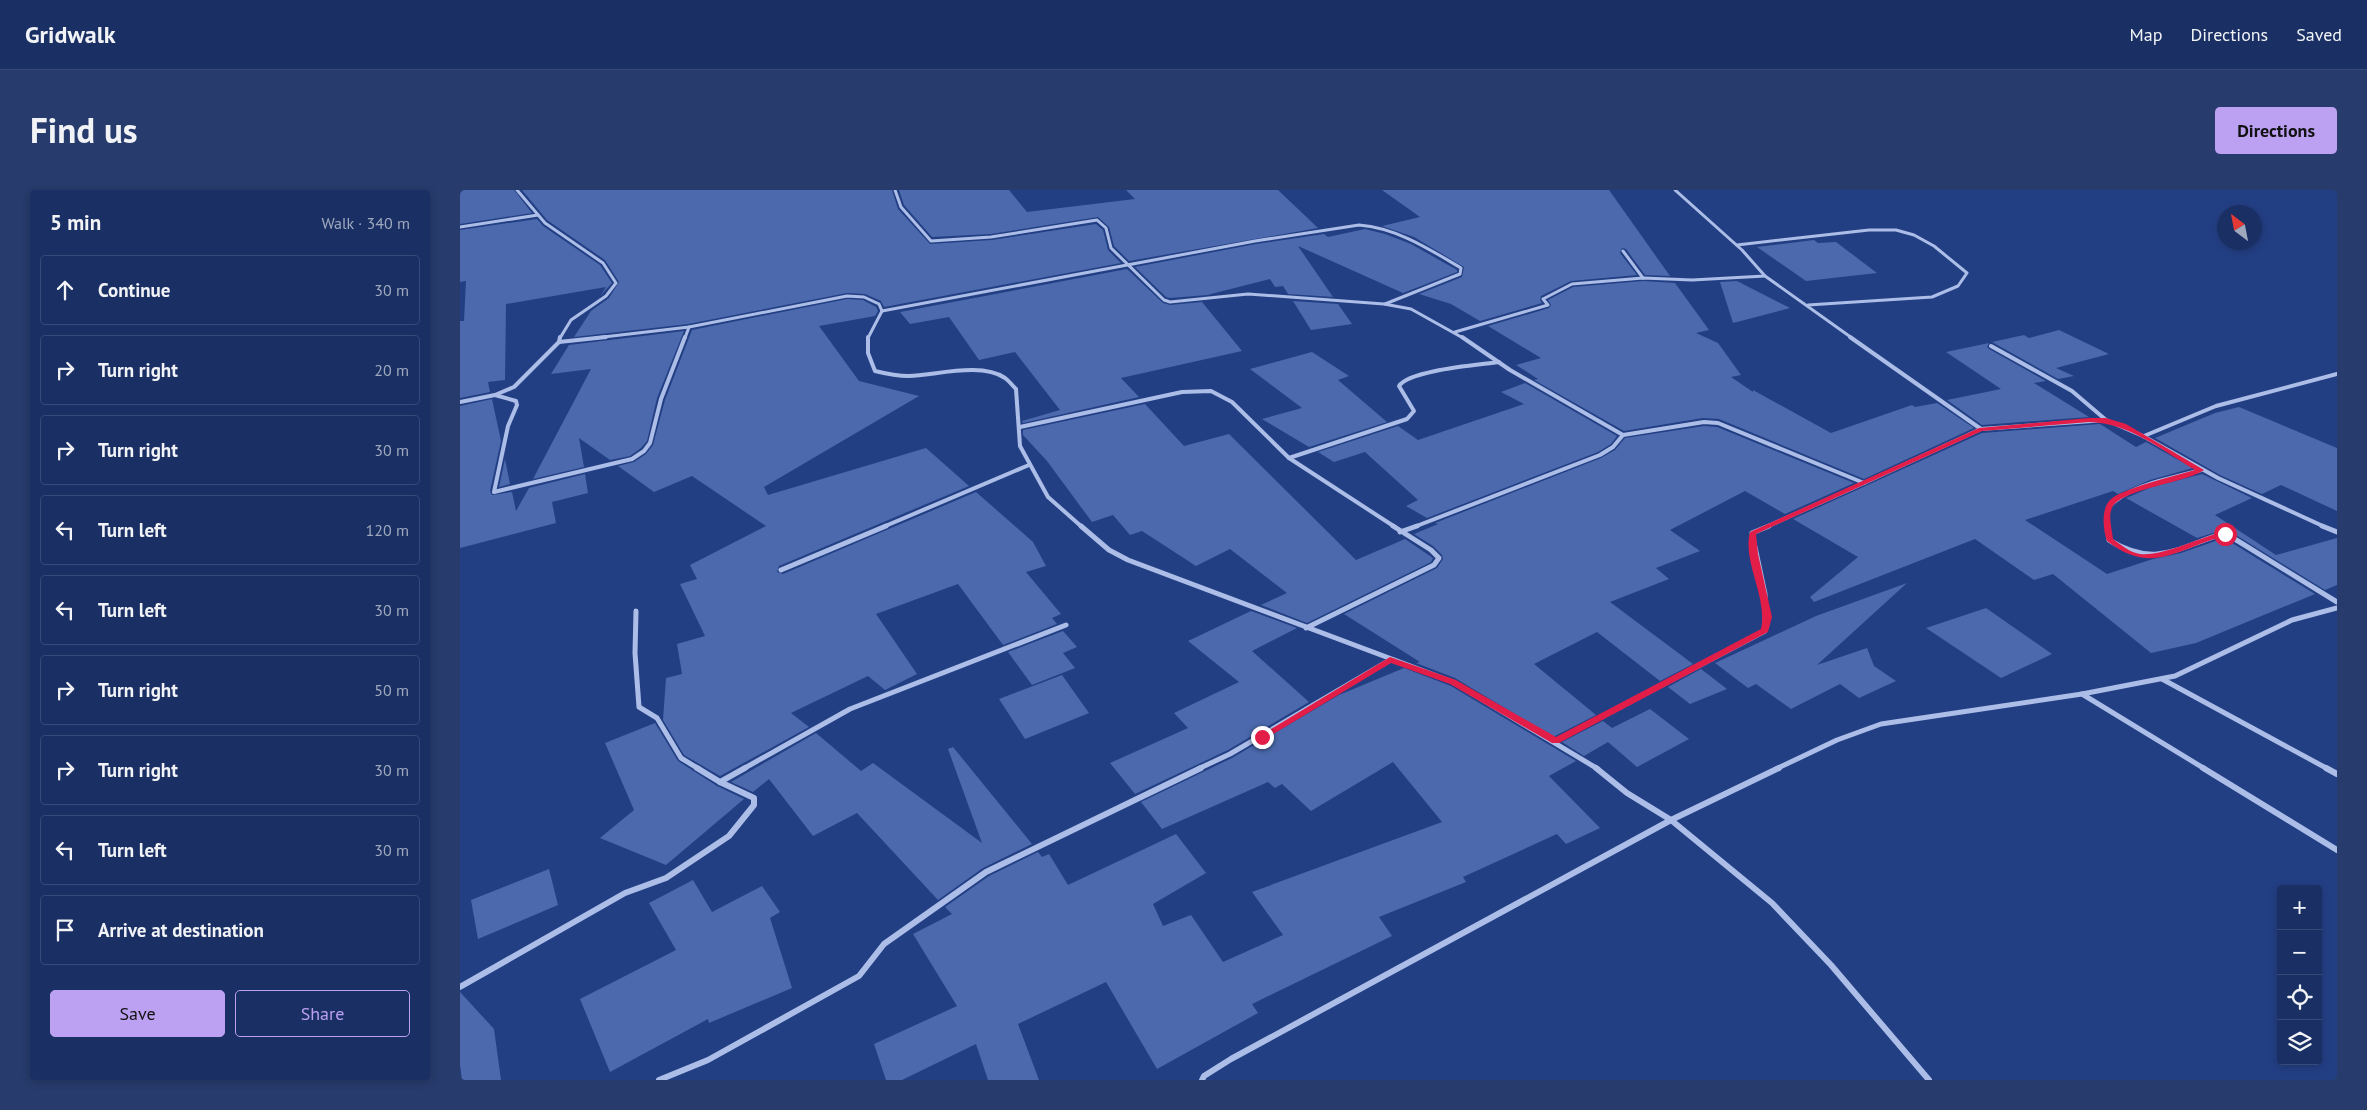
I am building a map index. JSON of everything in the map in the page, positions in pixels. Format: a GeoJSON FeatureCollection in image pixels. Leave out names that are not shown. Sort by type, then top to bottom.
{"type":"FeatureCollection","features":[{"type":"Feature","properties":{"kind":"street"},"geometry":{"type":"LineString","coordinates":[[460,402],[495,395],[514,387],[559,342],[560,334],[571,319],[606,296],[616,283],[612,273],[593,253],[544,222],[518,190]]}},
{"type":"Feature","properties":{"kind":"street"},"geometry":{"type":"LineString","coordinates":[[895,190],[901,207],[931,241],[991,237],[1098,220],[1106,228],[1111,248],[1164,300],[1170,302],[1248,294],[1384,304],[1411,309],[1455,332],[1499,362],[1623,435],[1704,422],[1718,423],[1864,483]]}},
{"type":"Feature","properties":{"kind":"street"},"geometry":{"type":"LineString","coordinates":[[1675,190],[1737,245],[1765,276],[1981,429]]}},
{"type":"Feature","properties":{"kind":"street"},"geometry":{"type":"LineString","coordinates":[[460,227],[538,215]]}},
{"type":"Feature","properties":{"kind":"street"},"geometry":{"type":"LineString","coordinates":[[882,311],[1255,241],[1372,224],[1435,252],[1461,268],[1460,274],[1384,304]]}},
{"type":"Feature","properties":{"kind":"street"},"geometry":{"type":"LineString","coordinates":[[1737,245],[1789,241],[1864,230],[1896,230],[1919,237],[1961,266],[1967,273],[1966,278],[1960,284],[1946,293],[1932,297],[1808,305]]}},
{"type":"Feature","properties":{"kind":"street"},"geometry":{"type":"LineString","coordinates":[[1623,252],[1643,278]]}},
{"type":"Feature","properties":{"kind":"street"},"geometry":{"type":"LineString","coordinates":[[1455,332],[1548,306],[1543,299],[1572,284],[1643,278],[1692,280],[1765,276]]}},
{"type":"Feature","properties":{"kind":"street"},"geometry":{"type":"LineString","coordinates":[[559,342],[689,327],[847,296],[864,297],[879,304],[882,311]]}},
{"type":"Feature","properties":{"kind":"street"},"geometry":{"type":"LineString","coordinates":[[882,311],[866,341],[868,356],[875,371],[886,376],[904,378],[967,371],[1000,375],[1011,381],[1016,389],[1020,446],[1029,465],[1048,497],[1109,550],[1128,560],[1390,660],[1453,682],[1556,741],[1594,766],[1627,793],[1671,820],[1772,903],[1801,932],[1929,1080]]}},
{"type":"Feature","properties":{"kind":"street"},"geometry":{"type":"LineString","coordinates":[[495,395],[516,401],[517,405],[508,426],[494,492],[632,459],[644,451],[650,443],[661,399],[689,327]]}},
{"type":"Feature","properties":{"kind":"street"},"geometry":{"type":"LineString","coordinates":[[1991,346],[2072,390],[2106,420]]}},
{"type":"Feature","properties":{"kind":"street"},"geometry":{"type":"LineString","coordinates":[[1289,458],[1407,419],[1414,411],[1399,386],[1402,381],[1428,372],[1499,362]]}},
{"type":"Feature","properties":{"kind":"street"},"geometry":{"type":"LineString","coordinates":[[2144,436],[2216,406],[2337,374]]}},
{"type":"Feature","properties":{"kind":"street"},"geometry":{"type":"LineString","coordinates":[[1020,427],[1182,392],[1211,391],[1232,402],[1289,458],[1400,532],[1431,550],[1439,558],[1434,565],[1306,628]]}},
{"type":"Feature","properties":{"kind":"street"},"geometry":{"type":"LineString","coordinates":[[1556,741],[1765,630],[1768,617],[1754,554],[1752,533],[1981,429],[2106,420],[2124,425],[2201,470],[2337,532]]}},
{"type":"Feature","properties":{"kind":"street"},"geometry":{"type":"LineString","coordinates":[[1400,532],[1600,455],[1613,447],[1623,435]]}},
{"type":"Feature","properties":{"kind":"street"},"geometry":{"type":"LineString","coordinates":[[782,570],[1029,465]]}},
{"type":"Feature","properties":{"kind":"street"},"geometry":{"type":"LineString","coordinates":[[2201,470],[2113,500],[2107,510],[2110,540],[2123,550],[2138,556],[2158,556],[2206,538],[2225,534],[2337,602]]}},
{"type":"Feature","properties":{"kind":"street"},"geometry":{"type":"LineString","coordinates":[[1202,1080],[1204,1076],[1231,1059],[1671,820],[1837,740],[1882,724],[2082,694],[2162,679],[2196,668],[2292,620],[2337,608]]}},
{"type":"Feature","properties":{"kind":"street"},"geometry":{"type":"LineString","coordinates":[[460,988],[625,894],[666,878],[729,836],[744,820],[754,805],[754,798],[720,782],[681,758],[657,718],[639,707],[635,653],[636,611]]}},
{"type":"Feature","properties":{"kind":"street"},"geometry":{"type":"LineString","coordinates":[[720,782],[850,710],[1066,625]]}},
{"type":"Feature","properties":{"kind":"street"},"geometry":{"type":"LineString","coordinates":[[659,1080],[708,1060],[859,976],[884,944],[986,872],[1230,754],[1390,660]]}},
{"type":"Feature","properties":{"kind":"street"},"geometry":{"type":"LineString","coordinates":[[2162,679],[2337,774]]}},
{"type":"Feature","properties":{"kind":"street"},"geometry":{"type":"LineString","coordinates":[[2082,694],[2337,850]]}},
{"type":"Feature","properties":{"kind":"building"},"geometry":{"type":"Polygon","coordinates":[[[460,190],[514,190],[532,213],[460,224],[460,190]]]}},
{"type":"Feature","properties":{"kind":"building"},"geometry":{"type":"Polygon","coordinates":[[[522,190],[892,190],[898,209],[930,244],[992,240],[1096,224],[1103,230],[1108,250],[1121,263],[884,307],[881,301],[865,294],[847,293],[688,324],[574,337],[591,311],[609,298],[619,282],[605,260],[547,220],[522,190]]]}},
{"type":"Feature","properties":{"kind":"building"},"geometry":{"type":"Polygon","coordinates":[[[899,190],[1009,190],[1027,212],[1135,199],[1126,190],[1278,190],[1318,228],[1129,261],[1114,246],[1109,227],[1098,217],[991,234],[932,237],[904,205],[899,190]]]}},
{"type":"Feature","properties":{"kind":"building"},"geometry":{"type":"Polygon","coordinates":[[[1382,190],[1609,190],[1670,276],[1645,275],[1626,249],[1622,248],[1620,253],[1637,275],[1571,281],[1541,296],[1540,300],[1542,303],[1480,321],[1451,304],[1419,294],[1462,277],[1464,267],[1414,237],[1382,226],[1420,217],[1382,190]]]}},
{"type":"Feature","properties":{"kind":"building"},"geometry":{"type":"Polygon","coordinates":[[[537,219],[543,226],[600,265],[612,283],[600,296],[606,287],[506,304],[505,380],[488,382],[490,392],[460,398],[460,321],[464,321],[466,281],[460,282],[460,230],[537,219]]]}},
{"type":"Feature","properties":{"kind":"building"},"geometry":{"type":"Polygon","coordinates":[[[1365,229],[1411,244],[1457,270],[1457,272],[1403,293],[1298,246],[1333,297],[1288,294],[1283,286],[1275,287],[1270,279],[1207,295],[1170,298],[1166,297],[1135,267],[1256,244],[1324,234],[1328,237],[1365,229]]]}},
{"type":"Feature","properties":{"kind":"building"},"geometry":{"type":"Polygon","coordinates":[[[1814,240],[1818,243],[1836,242],[1877,273],[1806,281],[1757,247],[1814,240]]]}},
{"type":"Feature","properties":{"kind":"building"},"geometry":{"type":"Polygon","coordinates":[[[1127,269],[1163,303],[1170,305],[1202,302],[1242,351],[1121,378],[1139,397],[1023,423],[1022,421],[1060,410],[1015,352],[979,360],[949,317],[910,324],[900,312],[884,315],[1127,269]]]}},
{"type":"Feature","properties":{"kind":"building"},"geometry":{"type":"Polygon","coordinates":[[[1643,281],[1675,283],[1709,330],[1696,333],[1718,343],[1741,375],[1731,377],[1753,392],[1753,390],[1831,433],[1912,405],[1915,407],[1937,403],[1974,428],[1864,479],[1719,419],[1703,418],[1624,431],[1534,380],[1538,379],[1516,365],[1541,358],[1488,326],[1549,308],[1551,305],[1548,300],[1573,287],[1643,281]]]}},
{"type":"Feature","properties":{"kind":"building"},"geometry":{"type":"Polygon","coordinates":[[[1737,281],[1790,308],[1733,323],[1720,282],[1737,281]]]}},
{"type":"Feature","properties":{"kind":"building"},"geometry":{"type":"Polygon","coordinates":[[[847,299],[863,300],[876,307],[878,311],[875,316],[819,326],[859,381],[919,396],[764,487],[768,495],[926,448],[969,486],[779,566],[777,572],[783,574],[976,492],[1033,542],[1046,566],[1026,572],[1061,614],[1052,618],[1057,624],[1003,645],[958,584],[876,614],[917,674],[885,690],[868,676],[791,713],[809,727],[720,776],[684,755],[663,720],[666,678],[682,674],[677,644],[705,636],[680,584],[697,579],[690,565],[766,526],[692,476],[654,492],[618,466],[634,462],[646,454],[653,445],[665,400],[692,330],[847,299]]]}},
{"type":"Feature","properties":{"kind":"building"},"geometry":{"type":"Polygon","coordinates":[[[1293,301],[1338,304],[1352,324],[1311,330],[1293,301]]]}},
{"type":"Feature","properties":{"kind":"building"},"geometry":{"type":"Polygon","coordinates":[[[2059,330],[2109,354],[2056,368],[2074,376],[2058,379],[1992,342],[2024,335],[2029,338],[2059,330]]]}},
{"type":"Feature","properties":{"kind":"building"},"geometry":{"type":"Polygon","coordinates":[[[684,331],[657,398],[647,441],[641,448],[630,456],[610,460],[579,438],[584,467],[533,479],[591,369],[551,374],[569,345],[684,331]]]}},
{"type":"Feature","properties":{"kind":"building"},"geometry":{"type":"Polygon","coordinates":[[[1989,343],[1987,347],[1989,349],[2046,381],[2034,383],[2089,417],[1982,425],[1947,400],[2001,389],[1946,352],[1989,343]]]}},
{"type":"Feature","properties":{"kind":"building"},"geometry":{"type":"Polygon","coordinates":[[[1312,352],[1349,376],[1338,380],[1387,422],[1309,447],[1262,419],[1302,408],[1250,369],[1312,352]]]}},
{"type":"Feature","properties":{"kind":"building"},"geometry":{"type":"Polygon","coordinates":[[[1525,383],[1617,436],[1611,444],[1598,452],[1427,518],[1406,506],[1418,500],[1365,452],[1334,462],[1318,452],[1398,426],[1418,440],[1524,404],[1501,392],[1525,383]]]}},
{"type":"Feature","properties":{"kind":"building"},"geometry":{"type":"Polygon","coordinates":[[[492,399],[501,441],[490,491],[492,495],[512,492],[516,511],[529,488],[585,474],[588,493],[552,502],[556,523],[460,548],[460,406],[492,399]]]}},
{"type":"Feature","properties":{"kind":"building"},"geometry":{"type":"Polygon","coordinates":[[[1145,404],[1184,446],[1229,434],[1356,560],[1405,539],[1433,558],[1431,562],[1307,623],[1261,605],[1287,593],[1230,549],[1196,566],[1142,531],[1130,535],[1113,515],[1092,522],[1047,461],[1023,435],[1023,430],[1145,404]]]}},
{"type":"Feature","properties":{"kind":"building"},"geometry":{"type":"Polygon","coordinates":[[[2239,407],[2337,448],[2337,511],[2281,485],[2262,494],[2220,475],[2155,438],[2215,413],[2239,407]]]}},
{"type":"Feature","properties":{"kind":"building"},"geometry":{"type":"Polygon","coordinates":[[[2100,424],[2136,447],[2146,442],[2193,468],[2150,480],[2118,494],[2113,491],[2025,520],[2107,574],[2153,559],[2181,553],[2224,538],[2315,594],[2196,643],[2151,653],[2053,574],[2034,580],[1975,539],[1814,602],[1810,597],[1858,557],[1793,519],[1982,433],[2100,424]]]}},
{"type":"Feature","properties":{"kind":"building"},"geometry":{"type":"Polygon","coordinates":[[[1704,426],[1717,427],[1854,483],[1785,514],[1745,491],[1670,530],[1700,551],[1656,568],[1669,579],[1610,602],[1693,664],[1660,681],[1597,632],[1534,664],[1596,715],[1553,737],[1455,678],[1416,663],[1420,662],[1344,614],[1437,568],[1443,559],[1442,555],[1433,546],[1414,534],[1438,524],[1435,523],[1601,458],[1615,450],[1625,438],[1704,426]]]}},
{"type":"Feature","properties":{"kind":"building"},"geometry":{"type":"Polygon","coordinates":[[[505,459],[510,484],[499,487],[505,459]]]}},
{"type":"Feature","properties":{"kind":"building"},"geometry":{"type":"Polygon","coordinates":[[[2202,474],[2252,498],[2215,515],[2276,555],[2337,538],[2337,585],[2325,590],[2226,529],[2197,538],[2126,498],[2152,487],[2202,474]]]}},
{"type":"Feature","properties":{"kind":"building"},"geometry":{"type":"Polygon","coordinates":[[[1907,583],[1817,665],[1867,648],[1874,666],[1896,681],[1859,698],[1840,684],[1791,709],[1756,684],[1748,688],[1715,663],[1816,616],[1907,583]]]}},
{"type":"Feature","properties":{"kind":"building"},"geometry":{"type":"Polygon","coordinates":[[[1986,608],[2052,654],[2001,678],[1926,628],[1986,608]]]}},
{"type":"Feature","properties":{"kind":"building"},"geometry":{"type":"Polygon","coordinates":[[[1251,611],[1297,628],[1252,651],[1309,702],[1228,750],[1135,794],[1110,763],[1188,728],[1174,713],[1239,682],[1188,641],[1251,611]]]}},
{"type":"Feature","properties":{"kind":"building"},"geometry":{"type":"Polygon","coordinates":[[[1063,631],[1077,647],[1063,653],[1075,668],[1032,685],[1008,652],[1063,631]]]}},
{"type":"Feature","properties":{"kind":"building"},"geometry":{"type":"Polygon","coordinates":[[[1404,668],[1451,686],[1576,761],[1549,776],[1600,828],[1566,844],[1557,834],[1463,877],[1466,882],[1379,917],[1392,936],[1252,1004],[1258,1013],[1157,1069],[1106,982],[1018,1024],[1039,1080],[988,1080],[976,1044],[902,1080],[886,1080],[874,1044],[957,1006],[913,934],[952,914],[945,907],[989,876],[1038,852],[1042,857],[1049,854],[1068,885],[1176,834],[1206,873],[1153,904],[1163,926],[1191,915],[1223,962],[1283,935],[1252,892],[1442,822],[1393,762],[1311,811],[1282,784],[1275,788],[1268,782],[1162,829],[1141,802],[1232,758],[1339,695],[1404,668]]]}},
{"type":"Feature","properties":{"kind":"building"},"geometry":{"type":"Polygon","coordinates":[[[1701,669],[1727,689],[1690,704],[1668,687],[1701,669]]]}},
{"type":"Feature","properties":{"kind":"building"},"geometry":{"type":"Polygon","coordinates":[[[1062,675],[1089,713],[1025,739],[999,699],[1062,675]]]}},
{"type":"Feature","properties":{"kind":"building"},"geometry":{"type":"Polygon","coordinates":[[[1650,709],[1689,739],[1637,767],[1608,742],[1584,756],[1562,742],[1603,721],[1612,728],[1650,709]]]}},
{"type":"Feature","properties":{"kind":"building"},"geometry":{"type":"Polygon","coordinates":[[[655,723],[678,761],[717,786],[744,799],[666,865],[600,838],[634,810],[605,743],[655,723]]]}},
{"type":"Feature","properties":{"kind":"building"},"geometry":{"type":"Polygon","coordinates":[[[816,733],[861,771],[873,763],[982,843],[948,749],[953,747],[1032,844],[983,868],[938,900],[857,813],[813,836],[769,779],[753,792],[731,782],[816,733]]]}},
{"type":"Feature","properties":{"kind":"building"},"geometry":{"type":"Polygon","coordinates":[[[549,869],[558,905],[478,939],[471,900],[549,869]]]}},
{"type":"Feature","properties":{"kind":"building"},"geometry":{"type":"Polygon","coordinates":[[[693,880],[712,912],[762,886],[780,912],[770,918],[792,988],[709,1023],[708,1019],[610,1072],[580,999],[676,950],[649,903],[693,880]]]}},
{"type":"Feature","properties":{"kind":"building"},"geometry":{"type":"Polygon","coordinates":[[[460,992],[494,1029],[501,1080],[462,1080],[460,1065],[460,992]]]}},
{"type":"Feature","properties":{"kind":"route"},"geometry":{"type":"LineString","coordinates":[[1262,737],[1390,660],[1453,682],[1556,741],[1765,630],[1768,617],[1754,554],[1752,533],[1981,429],[2062,424],[2089,420],[2106,420],[2124,425],[2201,470],[2113,500],[2107,510],[2110,540],[2123,550],[2138,556],[2158,556],[2206,538],[2225,534]]}}]}
